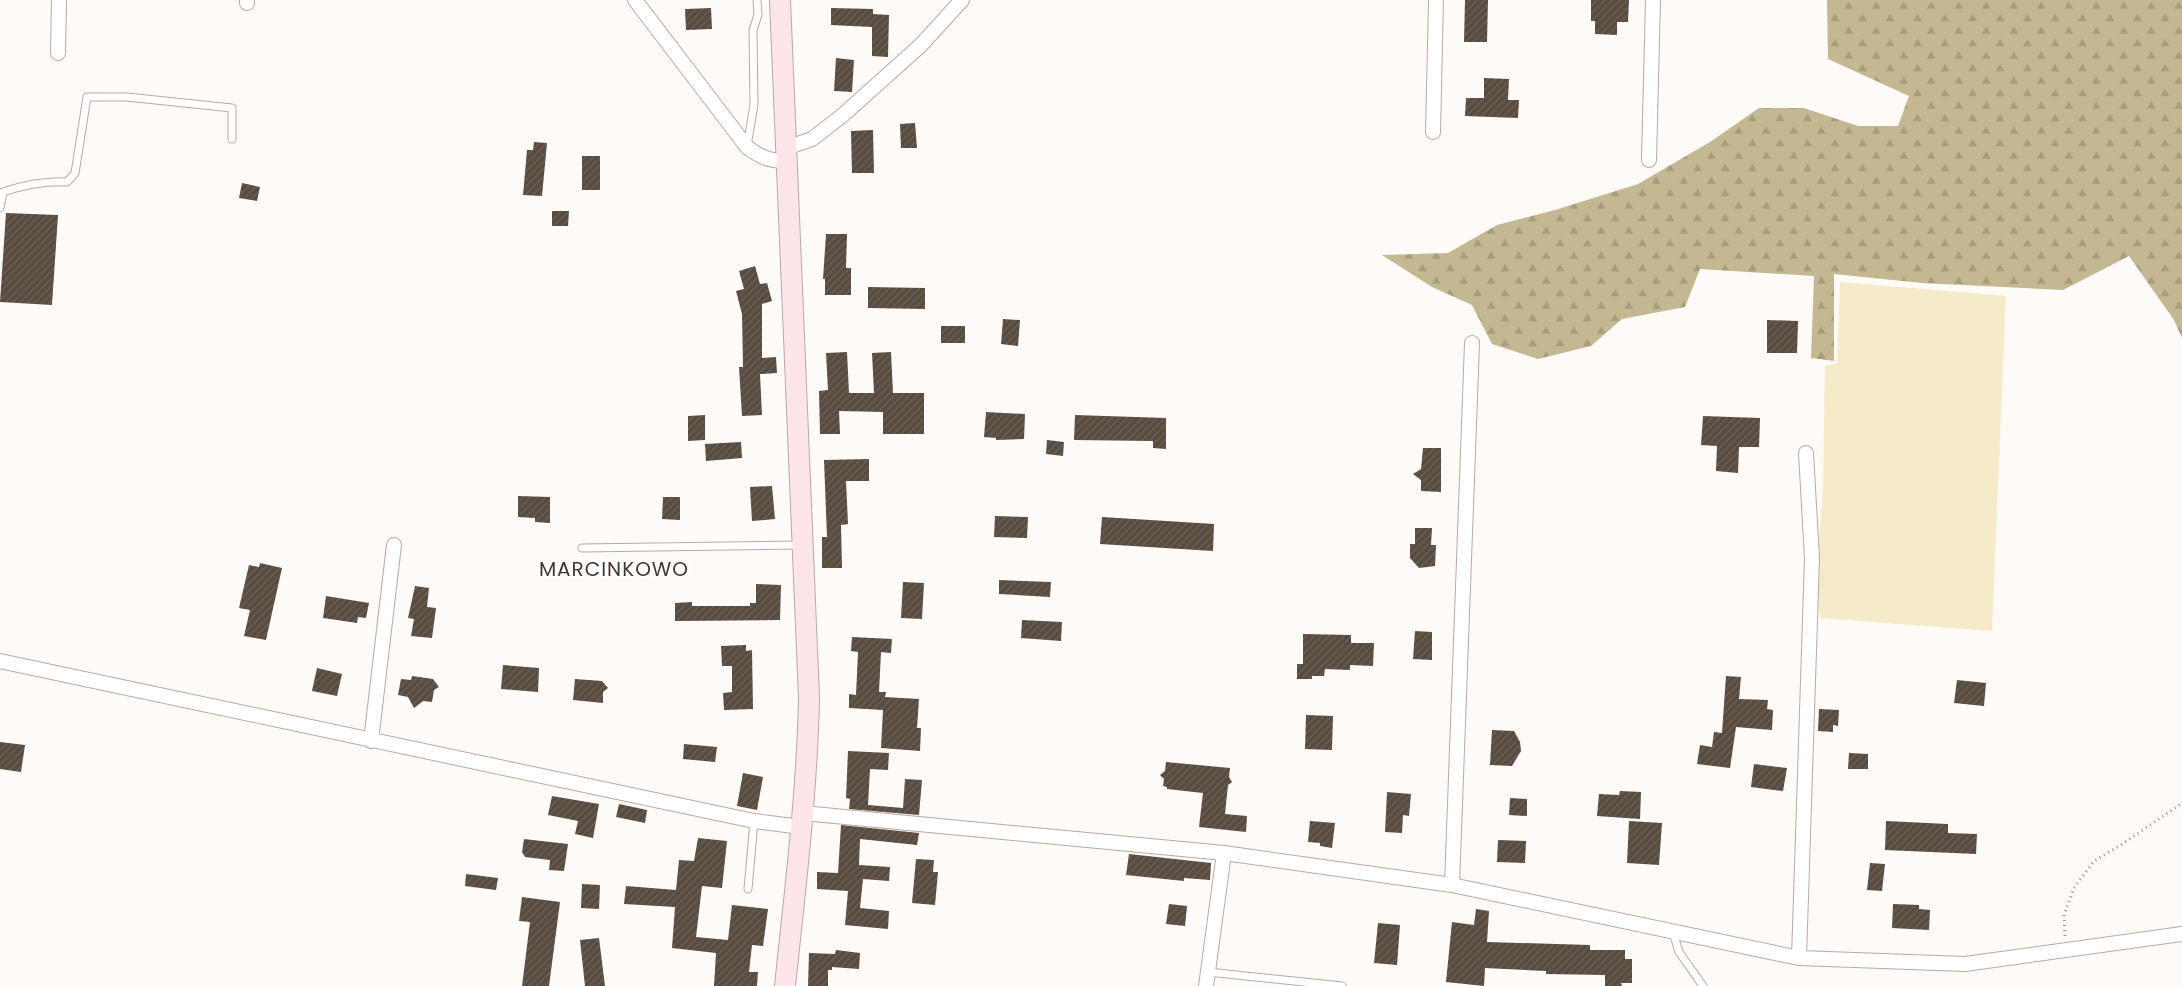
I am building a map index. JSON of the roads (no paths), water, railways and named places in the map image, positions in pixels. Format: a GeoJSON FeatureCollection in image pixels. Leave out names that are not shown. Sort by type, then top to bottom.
{"type":"FeatureCollection","features":[{"type":"Feature","properties":{"kind":"street"},"geometry":{"type":"LineString","coordinates":[[58,53],[59,0]]}},
{"type":"Feature","properties":{"kind":"street"},"geometry":{"type":"LineString","coordinates":[[635,0],[747,146],[761,158],[772,161],[812,139],[843,115],[921,44],[962,0]]}},
{"type":"Feature","properties":{"kind":"street"},"geometry":{"type":"LineString","coordinates":[[780,0],[809,698],[808,750],[785,986]]}},
{"type":"Feature","properties":{"kind":"street"},"geometry":{"type":"LineString","coordinates":[[1434,132],[1436,0]]}},
{"type":"Feature","properties":{"kind":"street"},"geometry":{"type":"LineString","coordinates":[[1649,160],[1653,0]]}},
{"type":"Feature","properties":{"kind":"street"},"geometry":{"type":"LineString","coordinates":[[1452,885],[1472,343]]}},
{"type":"Feature","properties":{"kind":"street"},"geometry":{"type":"LineString","coordinates":[[1799,958],[1812,558],[1806,452]]}},
{"type":"Feature","properties":{"kind":"street"},"geometry":{"type":"LineString","coordinates":[[371,741],[394,545]]}},
{"type":"Feature","properties":{"kind":"street"},"geometry":{"type":"LineString","coordinates":[[0,661],[754,821],[802,820],[1224,853],[1452,885],[1799,958],[1965,964],[2182,934]]}},
{"type":"Feature","properties":{"kind":"street"},"geometry":{"type":"LineString","coordinates":[[1206,986],[1224,853]]}},
{"type":"Feature","properties":{"kind":"lane"},"geometry":{"type":"LineString","coordinates":[[747,146],[754,105],[753,30],[758,15],[757,0]]}},
{"type":"Feature","properties":{"kind":"lane"},"geometry":{"type":"LineString","coordinates":[[0,208],[2,192],[22,186],[67,182],[75,174],[87,97],[127,97],[232,108],[232,139]]}},
{"type":"Feature","properties":{"kind":"lane"},"geometry":{"type":"LineString","coordinates":[[582,548],[804,545]]}},
{"type":"Feature","properties":{"kind":"lane"},"geometry":{"type":"LineString","coordinates":[[748,889],[754,821]]}},
{"type":"Feature","properties":{"kind":"lane"},"geometry":{"type":"LineString","coordinates":[[1673,932],[1679,952],[1703,986]]}},
{"type":"Feature","properties":{"kind":"lane"},"geometry":{"type":"LineString","coordinates":[[1208,972],[1342,986]]}},
{"type":"Feature","properties":{"kind":"district","name":"MARCINKOWO"},"geometry":{"type":"Point","coordinates":[614,569]}}]}
